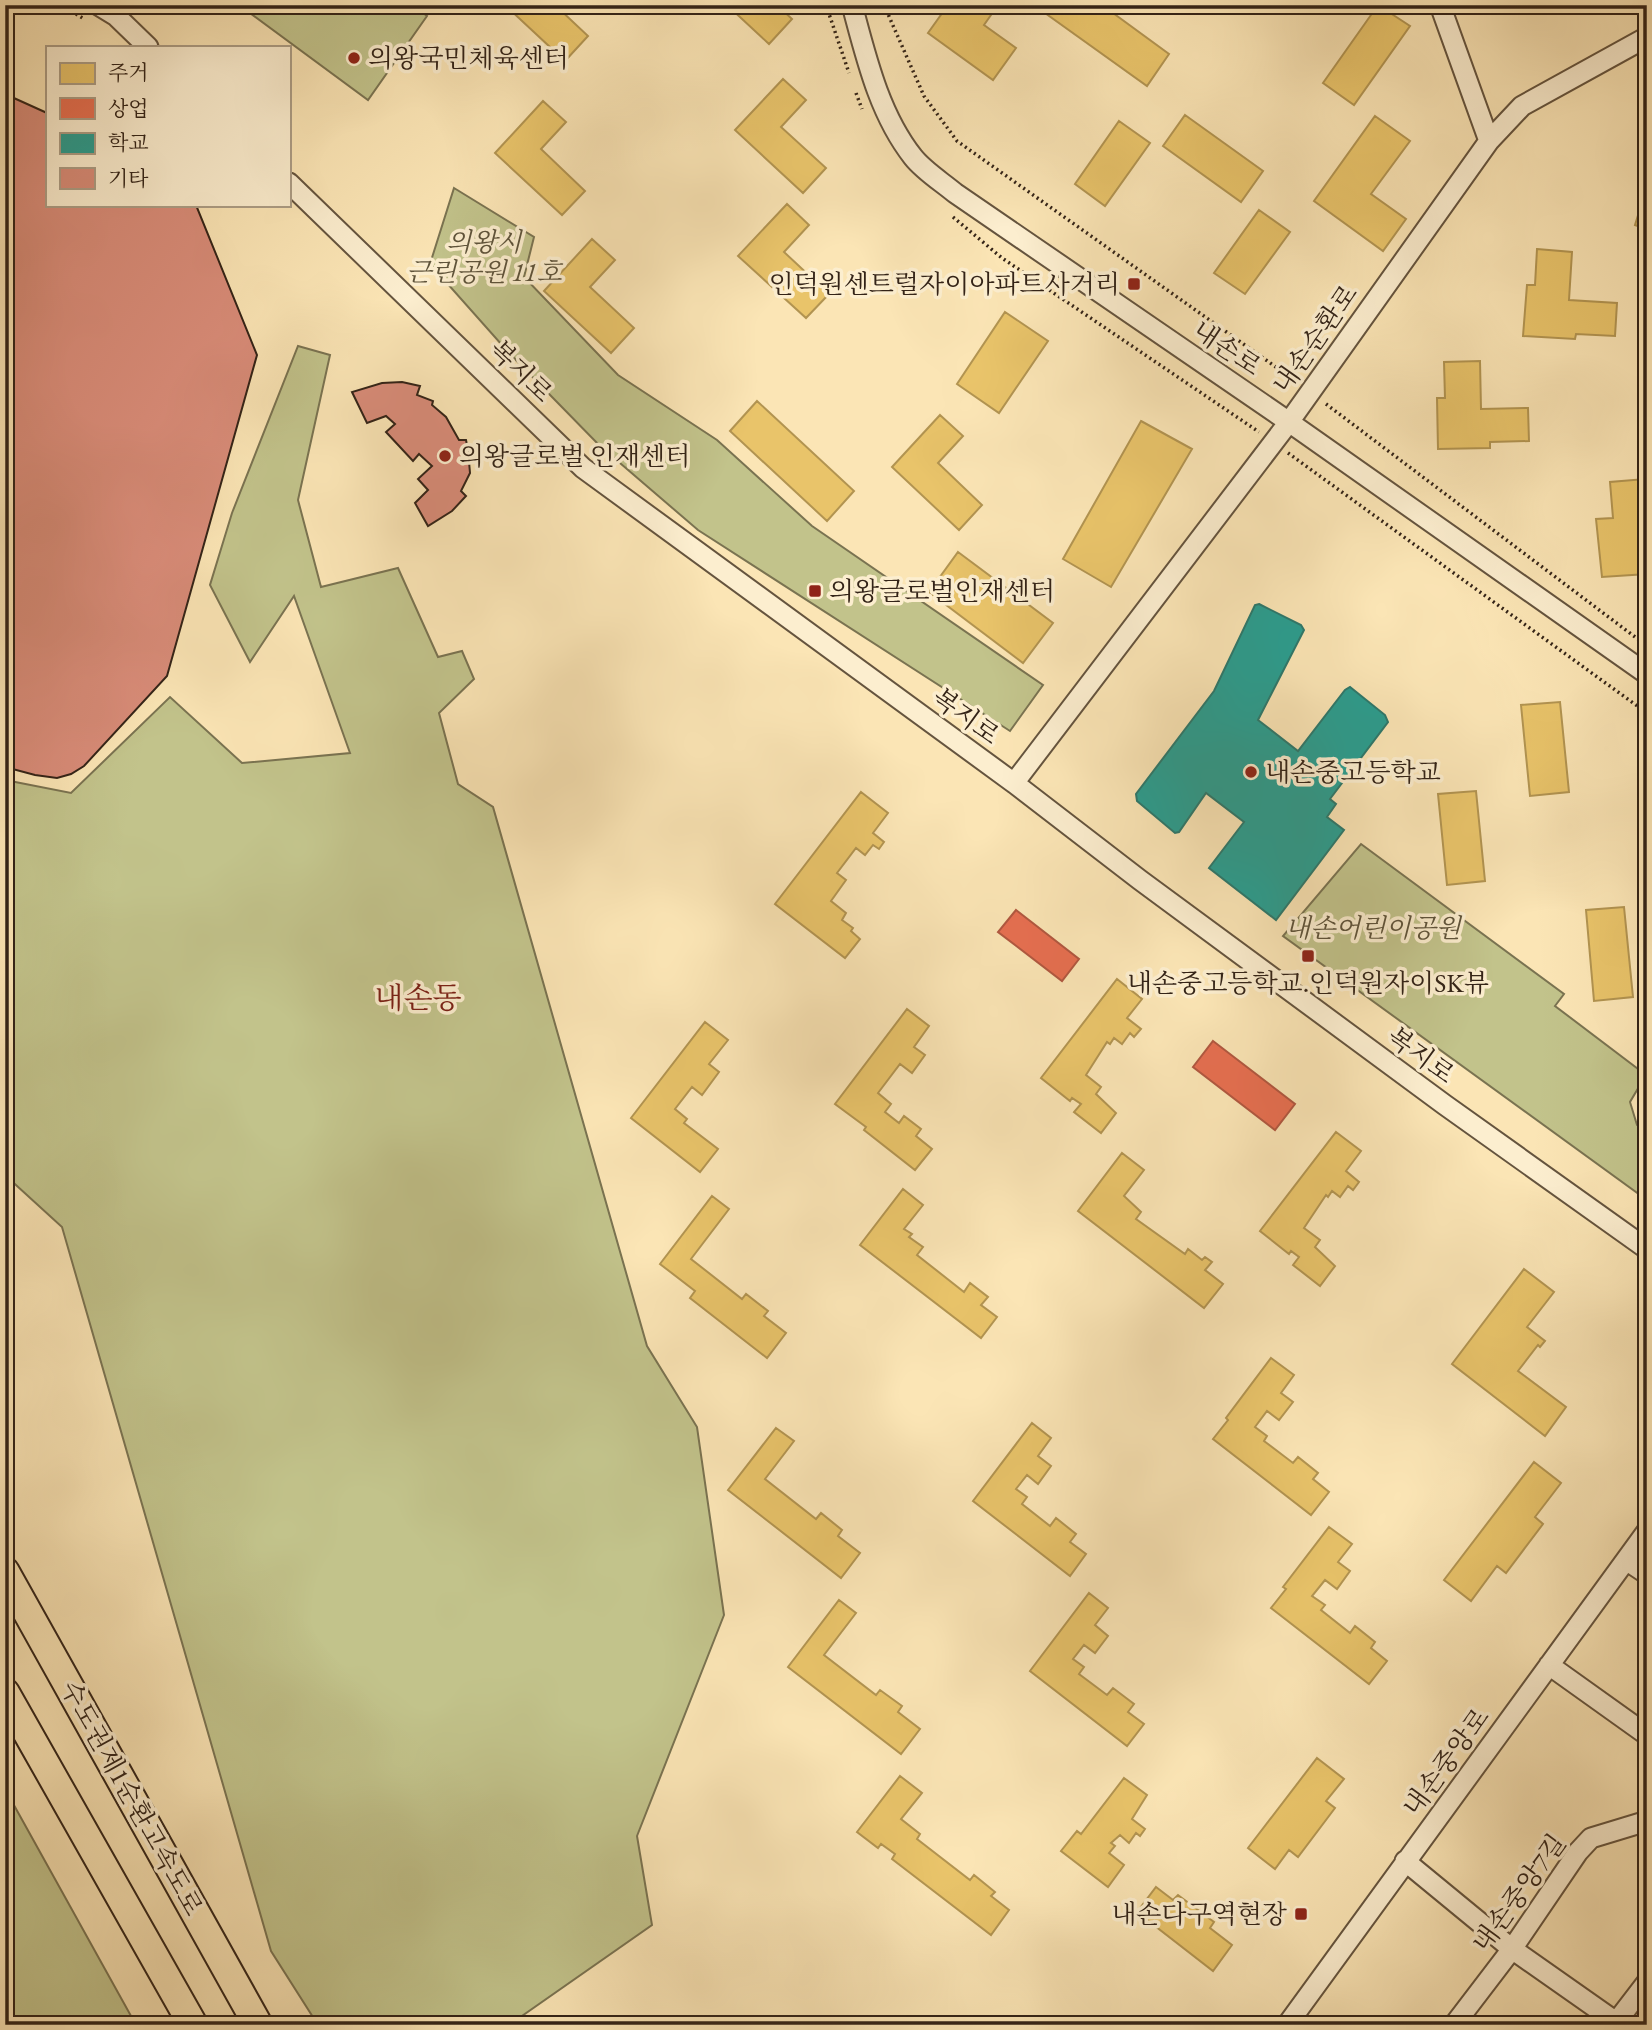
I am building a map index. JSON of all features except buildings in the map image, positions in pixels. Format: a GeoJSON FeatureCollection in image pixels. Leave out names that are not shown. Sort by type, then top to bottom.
{"type":"FeatureCollection","features":[{"type":"Feature","properties":{"kind":"highway","name":"수도권제1순환고속도로"},"geometry":{"type":"LineString","coordinates":[[5,1572],[258,2025]]}},
{"type":"Feature","properties":{"kind":"highway"},"geometry":{"type":"LineString","coordinates":[[5,1693],[193,2025]]}},
{"type":"Feature","properties":{"kind":"street"},"geometry":{"type":"LineString","coordinates":[[98,5],[116,16],[147,46]]}},
{"type":"Feature","properties":{"kind":"street","name":"내손로"},"geometry":{"type":"LineString","coordinates":[[852,5],[865,55],[886,112],[914,158],[955,193],[1644,666]]}},
{"type":"Feature","properties":{"kind":"street"},"geometry":{"type":"LineString","coordinates":[[1440,5],[1489,141]]}},
{"type":"Feature","properties":{"kind":"street","name":"내손순환로"},"geometry":{"type":"LineString","coordinates":[[1014,783],[1289,422],[1489,141],[1522,106],[1647,37]]}},
{"type":"Feature","properties":{"kind":"street","name":"복지로"},"geometry":{"type":"LineString","coordinates":[[290,184],[583,468],[1014,783],[1140,880],[1445,1105],[1647,1249]]}},
{"type":"Feature","properties":{"kind":"street","name":"내손중앙로"},"geometry":{"type":"LineString","coordinates":[[1287,2025],[1647,1531]]}},
{"type":"Feature","properties":{"kind":"street"},"geometry":{"type":"LineString","coordinates":[[1626,1560],[1647,1574]]}},
{"type":"Feature","properties":{"kind":"street"},"geometry":{"type":"LineString","coordinates":[[1549,1665],[1647,1735]]}},
{"type":"Feature","properties":{"kind":"street","name":"내손중앙7길"},"geometry":{"type":"LineString","coordinates":[[1454,2025],[1512,1948],[1578,1852],[1591,1838],[1647,1821]]}},
{"type":"Feature","properties":{"kind":"street"},"geometry":{"type":"LineString","coordinates":[[1405,1861],[1512,1948],[1615,2023],[1647,1982]]}},
{"type":"Feature","properties":{"kind":"path"},"geometry":{"type":"LineString","coordinates":[[884,5],[924,96],[957,141],[1310,391],[1376,444],[1647,646]]}},
{"type":"Feature","properties":{"kind":"green space","name":"의왕국민체육센터"},"geometry":{"type":"Polygon","coordinates":[[[239,5],[413,5],[427,16],[368,100],[239,5]]]}},
{"type":"Feature","properties":{"kind":"green space","name":"의왕시 근린공원 11호"},"geometry":{"type":"Polygon","coordinates":[[[454,188],[534,237],[524,277],[618,375],[717,440],[812,526],[1043,685],[1010,731],[698,530],[599,445],[510,354],[430,264],[454,188]]]}},
{"type":"Feature","properties":{"kind":"green space"},"geometry":{"type":"Polygon","coordinates":[[[298,346],[330,355],[298,500],[321,587],[398,568],[438,657],[462,651],[474,679],[439,713],[458,784],[493,807],[647,1346],[697,1427],[724,1615],[637,1836],[652,1925],[509,2025],[318,2025],[271,1951],[62,1227],[5,1175],[5,780],[71,793],[170,697],[242,763],[350,753],[294,596],[250,662],[210,585],[232,513],[298,346]]]}},
{"type":"Feature","properties":{"kind":"green space","name":"내손어린이공원"},"geometry":{"type":"Polygon","coordinates":[[[1361,844],[1564,994],[1555,1006],[1646,1075],[1630,1102],[1637,1125],[1647,1132],[1647,1200],[1283,936],[1361,844]]]}},
{"type":"Feature","properties":{"kind":"green space"},"geometry":{"type":"Polygon","coordinates":[[[5,1789],[136,2025],[5,2025],[5,1789]]]}},
{"type":"Feature","properties":{"kind":"place","name":"의왕국민체육센터"},"geometry":{"type":"Point","coordinates":[354,58]}},
{"type":"Feature","properties":{"kind":"place","name":"인덕원센트럴자이아파트사거리"},"geometry":{"type":"Point","coordinates":[1134,284]}},
{"type":"Feature","properties":{"kind":"place","name":"의왕글로벌 인재센터"},"geometry":{"type":"Point","coordinates":[445,456]}},
{"type":"Feature","properties":{"kind":"place","name":"의왕글로벌인재센터"},"geometry":{"type":"Point","coordinates":[815,591]}},
{"type":"Feature","properties":{"kind":"place","name":"내손중고등학교"},"geometry":{"type":"Point","coordinates":[1251,772]}},
{"type":"Feature","properties":{"kind":"place","name":"내손중고등학교.인덕원자이SK뷰"},"geometry":{"type":"Point","coordinates":[1308,956]}},
{"type":"Feature","properties":{"kind":"place","name":"내손다구역현장"},"geometry":{"type":"Point","coordinates":[1301,1914]}},
{"type":"Feature","properties":{"kind":"district","name":"내손동"},"geometry":{"type":"Point","coordinates":[418,997]}}]}
